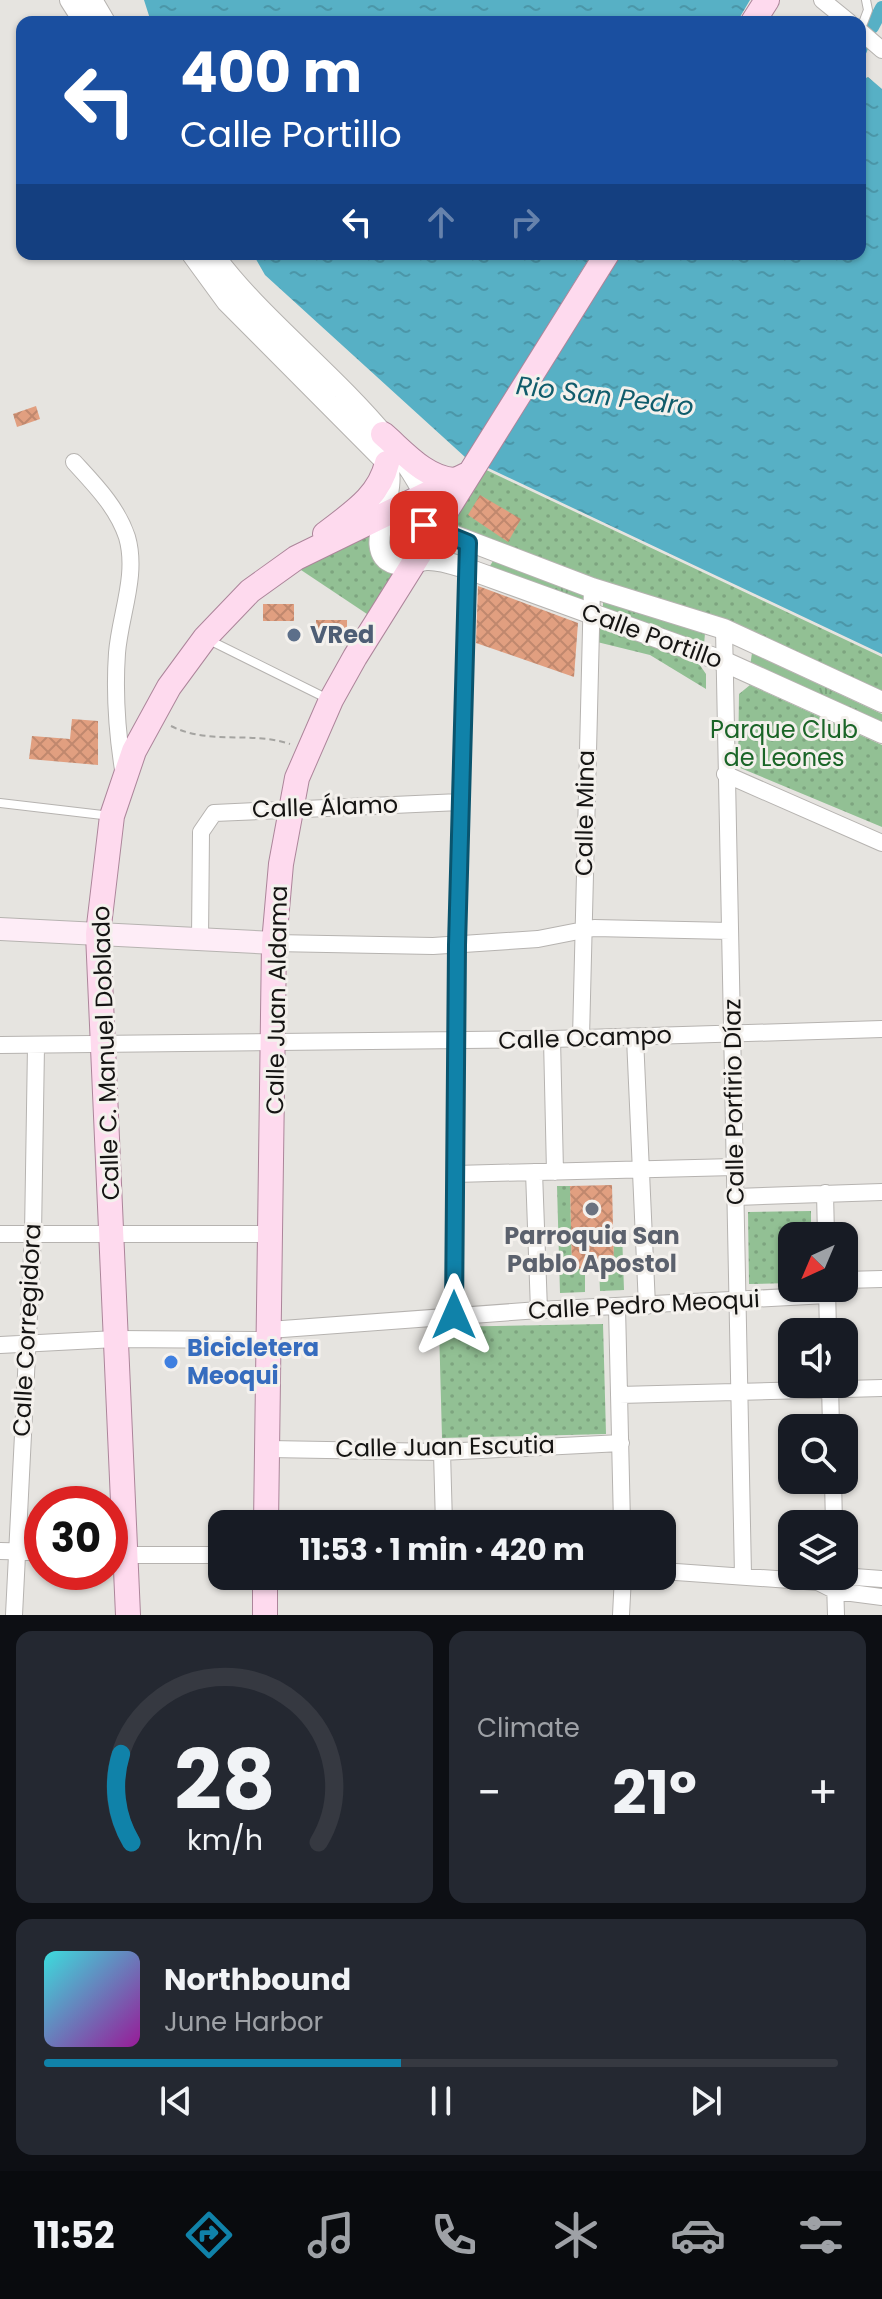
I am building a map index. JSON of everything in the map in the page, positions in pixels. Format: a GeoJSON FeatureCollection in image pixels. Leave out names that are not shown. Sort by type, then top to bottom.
{"type":"FeatureCollection","features":[{"type":"Feature","properties":{"kind":"main road","name":"Calle Juan Aldama"},"geometry":{"type":"LineString","coordinates":[[267,1510],[274,943],[290,808],[308,750],[331,700],[437,529],[465,475],[603,260]]}},
{"type":"Feature","properties":{"kind":"main road"},"geometry":{"type":"LineString","coordinates":[[383,434],[436,477],[465,475]]}},
{"type":"Feature","properties":{"kind":"main road"},"geometry":{"type":"LineString","coordinates":[[296,558],[373,495],[387,463]]}},
{"type":"Feature","properties":{"kind":"main road","name":"Calle C. Manuel Doblado"},"geometry":{"type":"LineString","coordinates":[[118,1486],[116,1339],[98,934],[112,816],[124,777],[153,714],[205,638],[250,591],[296,558],[465,475]]}},
{"type":"Feature","properties":{"kind":"main road"},"geometry":{"type":"LineString","coordinates":[[384,517],[437,529]]}},
{"type":"Feature","properties":{"kind":"main road"},"geometry":{"type":"LineString","coordinates":[[0,929],[274,943]]}},
{"type":"Feature","properties":{"kind":"main road","name":"Calle C. Manuel Doblado"},"geometry":{"type":"LineString","coordinates":[[124,1590],[128,1615]]}},
{"type":"Feature","properties":{"kind":"main road"},"geometry":{"type":"LineString","coordinates":[[265,1590],[265,1615]]}},
{"type":"Feature","properties":{"kind":"street"},"geometry":{"type":"LineString","coordinates":[[822,0],[842,16]]}},
{"type":"Feature","properties":{"kind":"street"},"geometry":{"type":"LineString","coordinates":[[866,36],[882,50]]}},
{"type":"Feature","properties":{"kind":"street"},"geometry":{"type":"LineString","coordinates":[[196,260],[227,302],[387,463],[392,483],[384,517]]}},
{"type":"Feature","properties":{"kind":"street"},"geometry":{"type":"LineString","coordinates":[[218,260],[245,295],[383,434],[426,496],[437,529]]}},
{"type":"Feature","properties":{"kind":"street"},"geometry":{"type":"LineString","coordinates":[[74,462],[100,490],[120,520],[128,540],[131,567],[119,627],[114,699],[124,777]]}},
{"type":"Feature","properties":{"kind":"street","name":"Calle Portillo"},"geometry":{"type":"LineString","coordinates":[[384,517],[377,538],[383,556],[394,564],[433,560],[468,569],[725,662],[882,733]]}},
{"type":"Feature","properties":{"kind":"street","name":"Calle Portillo"},"geometry":{"type":"LineString","coordinates":[[437,529],[592,588],[724,629],[882,702]]}},
{"type":"Feature","properties":{"kind":"street"},"geometry":{"type":"LineString","coordinates":[[454,1315],[457,945],[468,543]]}},
{"type":"Feature","properties":{"kind":"street","name":"Calle Mina"},"geometry":{"type":"LineString","coordinates":[[581,1038],[592,588]]}},
{"type":"Feature","properties":{"kind":"street","name":"Calle Porfirio Díaz"},"geometry":{"type":"LineString","coordinates":[[724,629],[743,1575]]}},
{"type":"Feature","properties":{"kind":"street"},"geometry":{"type":"LineString","coordinates":[[725,774],[882,843]]}},
{"type":"Feature","properties":{"kind":"street","name":"Calle Álamo"},"geometry":{"type":"LineString","coordinates":[[200,939],[201,832],[214,813],[460,802]]}},
{"type":"Feature","properties":{"kind":"street"},"geometry":{"type":"LineString","coordinates":[[274,943],[457,945],[546,938],[582,929],[730,931]]}},
{"type":"Feature","properties":{"kind":"street","name":"Calle Ocampo"},"geometry":{"type":"LineString","coordinates":[[0,1045],[635,1038],[732,1032],[882,1029]]}},
{"type":"Feature","properties":{"kind":"street"},"geometry":{"type":"LineString","coordinates":[[635,1038],[647,1306]]}},
{"type":"Feature","properties":{"kind":"street"},"geometry":{"type":"LineString","coordinates":[[552,1039],[555,1172]]}},
{"type":"Feature","properties":{"kind":"street","name":"Calle Corregidora"},"geometry":{"type":"LineString","coordinates":[[14,1615],[8,1551],[27,1344],[33,1234],[36,1046]]}},
{"type":"Feature","properties":{"kind":"street"},"geometry":{"type":"LineString","coordinates":[[455,1174],[734,1167]]}},
{"type":"Feature","properties":{"kind":"street"},"geometry":{"type":"LineString","coordinates":[[534,1172],[539,1310]]}},
{"type":"Feature","properties":{"kind":"street"},"geometry":{"type":"LineString","coordinates":[[736,1197],[882,1192]]}},
{"type":"Feature","properties":{"kind":"street"},"geometry":{"type":"LineString","coordinates":[[825,1193],[826,1222]]}},
{"type":"Feature","properties":{"kind":"street"},"geometry":{"type":"LineString","coordinates":[[0,1234],[272,1234]]}},
{"type":"Feature","properties":{"kind":"street"},"geometry":{"type":"LineString","coordinates":[[858,1280],[882,1279]]}},
{"type":"Feature","properties":{"kind":"street","name":"Calle Pedro Meoqui"},"geometry":{"type":"LineString","coordinates":[[0,1345],[269,1335],[454,1315],[778,1297]]}},
{"type":"Feature","properties":{"kind":"street"},"geometry":{"type":"LineString","coordinates":[[617,1307],[622,1510]]}},
{"type":"Feature","properties":{"kind":"street"},"geometry":{"type":"LineString","coordinates":[[858,1387],[882,1388]]}},
{"type":"Feature","properties":{"kind":"street"},"geometry":{"type":"LineString","coordinates":[[619,1395],[778,1390]]}},
{"type":"Feature","properties":{"kind":"street","name":"Calle Juan Escutia"},"geometry":{"type":"LineString","coordinates":[[269,1449],[442,1452],[621,1443]]}},
{"type":"Feature","properties":{"kind":"street"},"geometry":{"type":"LineString","coordinates":[[442,1452],[444,1510]]}},
{"type":"Feature","properties":{"kind":"street"},"geometry":{"type":"LineString","coordinates":[[128,1556],[208,1555]]}},
{"type":"Feature","properties":{"kind":"street"},"geometry":{"type":"LineString","coordinates":[[676,1572],[778,1577]]}},
{"type":"Feature","properties":{"kind":"street"},"geometry":{"type":"LineString","coordinates":[[858,1579],[882,1579]]}},
{"type":"Feature","properties":{"kind":"street"},"geometry":{"type":"LineString","coordinates":[[858,1589],[882,1597]]}},
{"type":"Feature","properties":{"kind":"street"},"geometry":{"type":"LineString","coordinates":[[621,1615],[622,1590]]}},
{"type":"Feature","properties":{"kind":"street"},"geometry":{"type":"LineString","coordinates":[[834,1590],[836,1615]]}},
{"type":"Feature","properties":{"kind":"lane"},"geometry":{"type":"LineString","coordinates":[[205,638],[331,700]]}},
{"type":"Feature","properties":{"kind":"lane"},"geometry":{"type":"LineString","coordinates":[[0,803],[112,816]]}},
{"type":"Feature","properties":{"kind":"path"},"geometry":{"type":"LineString","coordinates":[[153,714],[189,734],[252,737],[308,750]]}},
{"type":"Feature","properties":{"kind":"green space"},"geometry":{"type":"Polygon","coordinates":[[[478,466],[882,657],[882,699],[462,535],[450,522],[478,466]]]}},
{"type":"Feature","properties":{"kind":"green space"},"geometry":{"type":"Polygon","coordinates":[[[400,527],[411,528],[417,537],[406,556],[397,558],[385,541],[400,527]]]}},
{"type":"Feature","properties":{"kind":"green space"},"geometry":{"type":"Polygon","coordinates":[[[369,536],[373,559],[395,572],[373,618],[295,566],[369,536]]]}},
{"type":"Feature","properties":{"kind":"green space"},"geometry":{"type":"Polygon","coordinates":[[[493,561],[586,594],[583,601],[488,569],[493,561]]]}},
{"type":"Feature","properties":{"kind":"green space"},"geometry":{"type":"Polygon","coordinates":[[[603,601],[705,633],[704,645],[603,610],[603,601]]]}},
{"type":"Feature","properties":{"kind":"green space"},"geometry":{"type":"Polygon","coordinates":[[[593,623],[697,661],[706,674],[706,689],[650,655],[593,641],[593,623]]]}},
{"type":"Feature","properties":{"kind":"green space"},"geometry":{"type":"Polygon","coordinates":[[[752,653],[882,714],[882,726],[750,666],[752,653]]]}},
{"type":"Feature","properties":{"kind":"green space","name":"Parque Club de Leones"},"geometry":{"type":"Polygon","coordinates":[[[750,685],[882,745],[882,827],[738,767],[739,694],[750,685]]]}},
{"type":"Feature","properties":{"kind":"green space"},"geometry":{"type":"Polygon","coordinates":[[[557,1186],[570,1186],[572,1268],[585,1269],[585,1292],[560,1293],[557,1186]]]}},
{"type":"Feature","properties":{"kind":"green space"},"geometry":{"type":"Polygon","coordinates":[[[811,1211],[811,1222],[778,1222],[778,1283],[749,1284],[748,1212],[811,1211]]]}},
{"type":"Feature","properties":{"kind":"green space"},"geometry":{"type":"Polygon","coordinates":[[[613,1232],[622,1232],[624,1290],[600,1291],[599,1268],[614,1268],[613,1232]]]}},
{"type":"Feature","properties":{"kind":"green space"},"geometry":{"type":"Polygon","coordinates":[[[603,1324],[606,1434],[442,1438],[439,1327],[603,1324]]]}},
{"type":"Feature","properties":{"kind":"water"},"geometry":{"type":"Polygon","coordinates":[[[144,0],[750,0],[741,16],[149,16],[144,0]]]}},
{"type":"Feature","properties":{"kind":"water","name":"Rio San Pedro"},"geometry":{"type":"Polygon","coordinates":[[[866,78],[882,89],[882,654],[465,457],[265,275],[256,260],[588,260],[491,417],[595,260],[866,260],[866,78]]]}},
{"type":"Feature","properties":{"kind":"building"},"geometry":{"type":"Polygon","coordinates":[[[36,406],[40,419],[17,427],[13,414],[36,406]]]}},
{"type":"Feature","properties":{"kind":"building"},"geometry":{"type":"Polygon","coordinates":[[[480,495],[521,519],[508,542],[468,515],[480,495]]]}},
{"type":"Feature","properties":{"kind":"building"},"geometry":{"type":"Polygon","coordinates":[[[478,586],[578,623],[574,677],[476,643],[478,586]]]}},
{"type":"Feature","properties":{"kind":"building"},"geometry":{"type":"Polygon","coordinates":[[[263,604],[294,604],[294,621],[263,621],[263,604]]]}},
{"type":"Feature","properties":{"kind":"building"},"geometry":{"type":"Polygon","coordinates":[[[316,620],[347,620],[347,637],[316,637],[316,620]]]}},
{"type":"Feature","properties":{"kind":"building"},"geometry":{"type":"Polygon","coordinates":[[[72,719],[98,721],[98,765],[29,759],[32,736],[70,739],[72,719]]]}},
{"type":"Feature","properties":{"kind":"building","name":"Parroquia San Pablo Apostol"},"geometry":{"type":"Polygon","coordinates":[[[612,1185],[614,1268],[572,1269],[570,1186],[612,1185]]]}},
{"type":"Feature","properties":{"kind":"waterway"},"geometry":{"type":"LineString","coordinates":[[872,27],[882,8]]}},
{"type":"Feature","properties":{"kind":"place","name":"VRed"},"geometry":{"type":"Point","coordinates":[294,635]}},
{"type":"Feature","properties":{"kind":"place","name":"Parroquia San Pablo Apostol"},"geometry":{"type":"Point","coordinates":[592,1209]}},
{"type":"Feature","properties":{"kind":"place","name":"Bicicletera Meoqui"},"geometry":{"type":"Point","coordinates":[171,1362]}},
{"type":"Feature","properties":{"kind":"route"},"geometry":{"type":"LineString","coordinates":[[424,525],[468,543],[457,945],[454,1315]]}}]}
